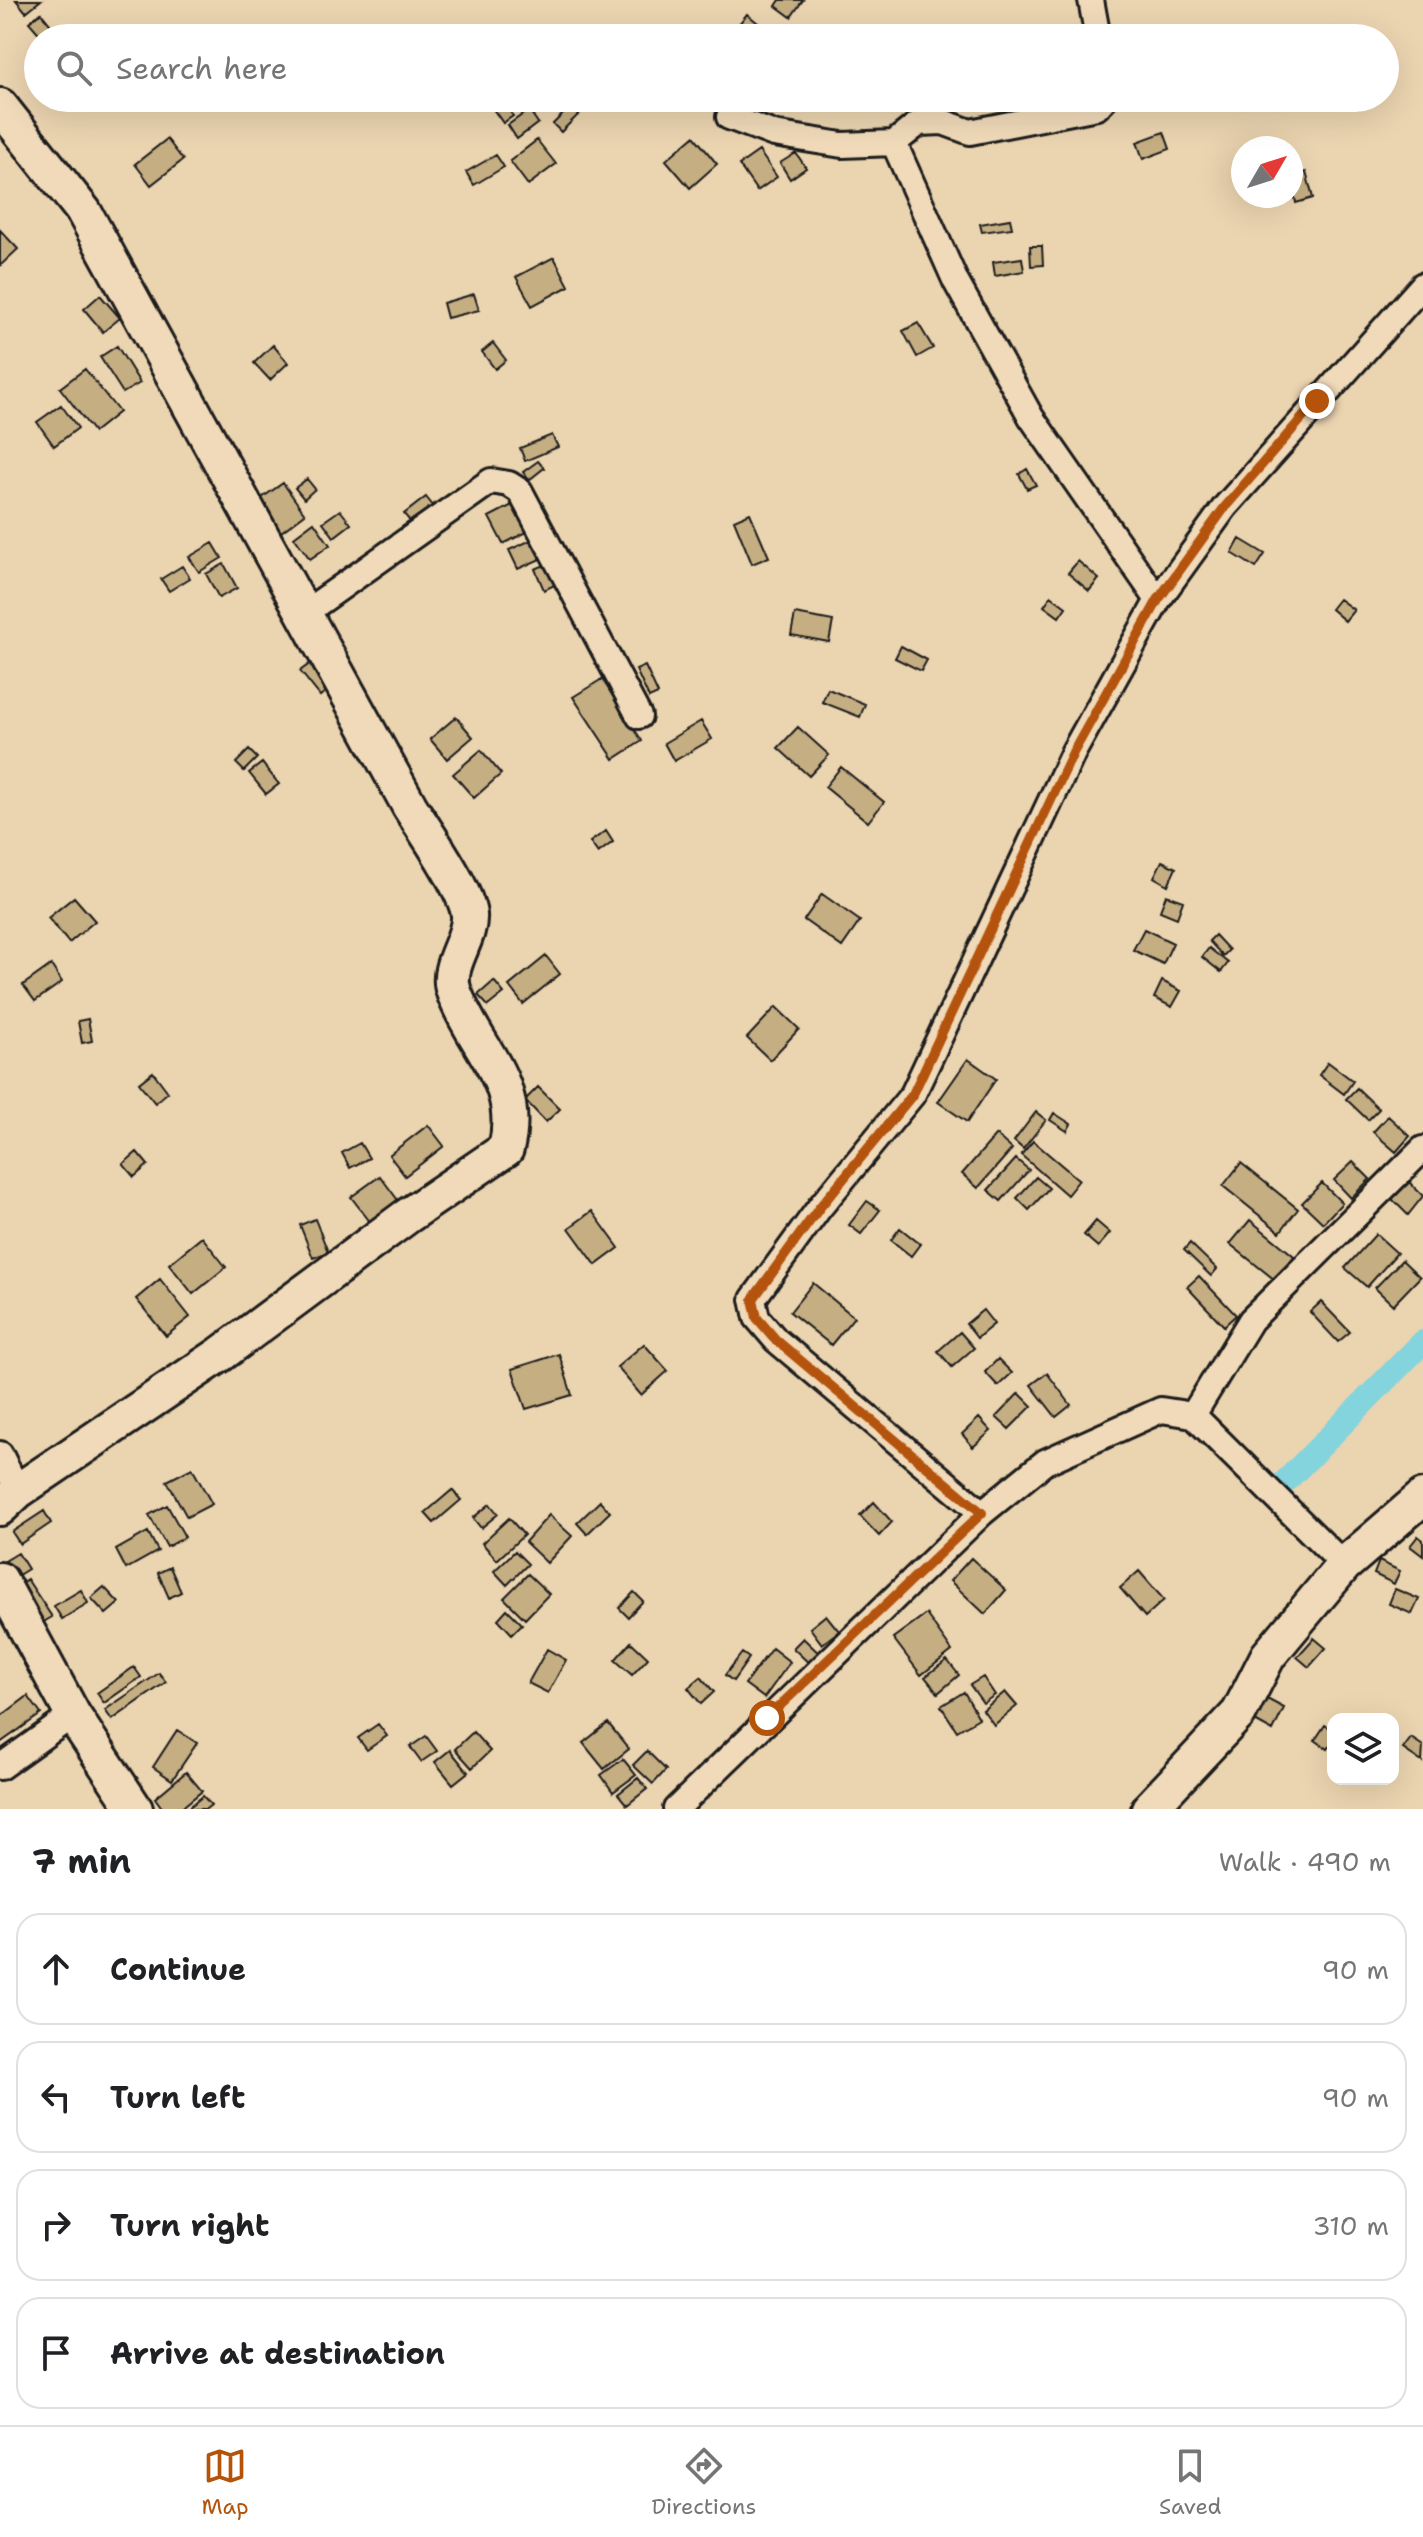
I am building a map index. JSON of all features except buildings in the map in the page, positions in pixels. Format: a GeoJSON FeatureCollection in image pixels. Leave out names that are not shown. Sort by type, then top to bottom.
{"type":"FeatureCollection","features":[{"type":"Feature","properties":{"kind":"main road"},"geometry":{"type":"LineString","coordinates":[[0,106],[84,212],[306,612],[410,807],[453,878],[469,915],[453,968],[452,989],[509,1098],[513,1122],[506,1149],[406,1217],[221,1354],[9,1500]]}},
{"type":"Feature","properties":{"kind":"main road"},"geometry":{"type":"LineString","coordinates":[[1149,1809],[1239,1713],[1268,1656],[1344,1565],[1423,1497]]}},
{"type":"Feature","properties":{"kind":"main road"},"geometry":{"type":"LineString","coordinates":[[0,1580],[73,1715],[135,1809]]}},
{"type":"Feature","properties":{"kind":"street"},"geometry":{"type":"LineString","coordinates":[[1091,0],[1095,24]]}},
{"type":"Feature","properties":{"kind":"street"},"geometry":{"type":"LineString","coordinates":[[729,117],[774,134],[842,145],[894,143],[919,123],[943,122],[970,132],[1074,112]]}},
{"type":"Feature","properties":{"kind":"street"},"geometry":{"type":"LineString","coordinates":[[894,143],[956,282],[1031,417],[1158,600]]}},
{"type":"Feature","properties":{"kind":"street"},"geometry":{"type":"LineString","coordinates":[[982,1513],[776,1340],[757,1318],[753,1299],[820,1207],[913,1094],[1074,751],[1158,600],[1225,507],[1423,285]]}},
{"type":"Feature","properties":{"kind":"street"},"geometry":{"type":"LineString","coordinates":[[306,612],[491,481],[509,484],[520,491],[639,716]]}},
{"type":"Feature","properties":{"kind":"street"},"geometry":{"type":"LineString","coordinates":[[1193,1415],[1251,1320],[1423,1149]]}},
{"type":"Feature","properties":{"kind":"street"},"geometry":{"type":"LineString","coordinates":[[676,1809],[982,1513],[1045,1462],[1161,1410],[1193,1415],[1344,1565]]}},
{"type":"Feature","properties":{"kind":"street"},"geometry":{"type":"LineString","coordinates":[[0,1454],[9,1500]]}},
{"type":"Feature","properties":{"kind":"street"},"geometry":{"type":"LineString","coordinates":[[0,1767],[73,1715]]}},
{"type":"Feature","properties":{"kind":"waterway"},"geometry":{"type":"LineString","coordinates":[[1278,1489],[1423,1342]]}},
{"type":"Feature","properties":{"kind":"route"},"geometry":{"type":"LineString","coordinates":[[767,1718],[982,1513],[776,1340],[757,1318],[753,1299],[820,1207],[913,1094],[1074,751],[1158,600],[1225,507],[1317,401]]}}]}
